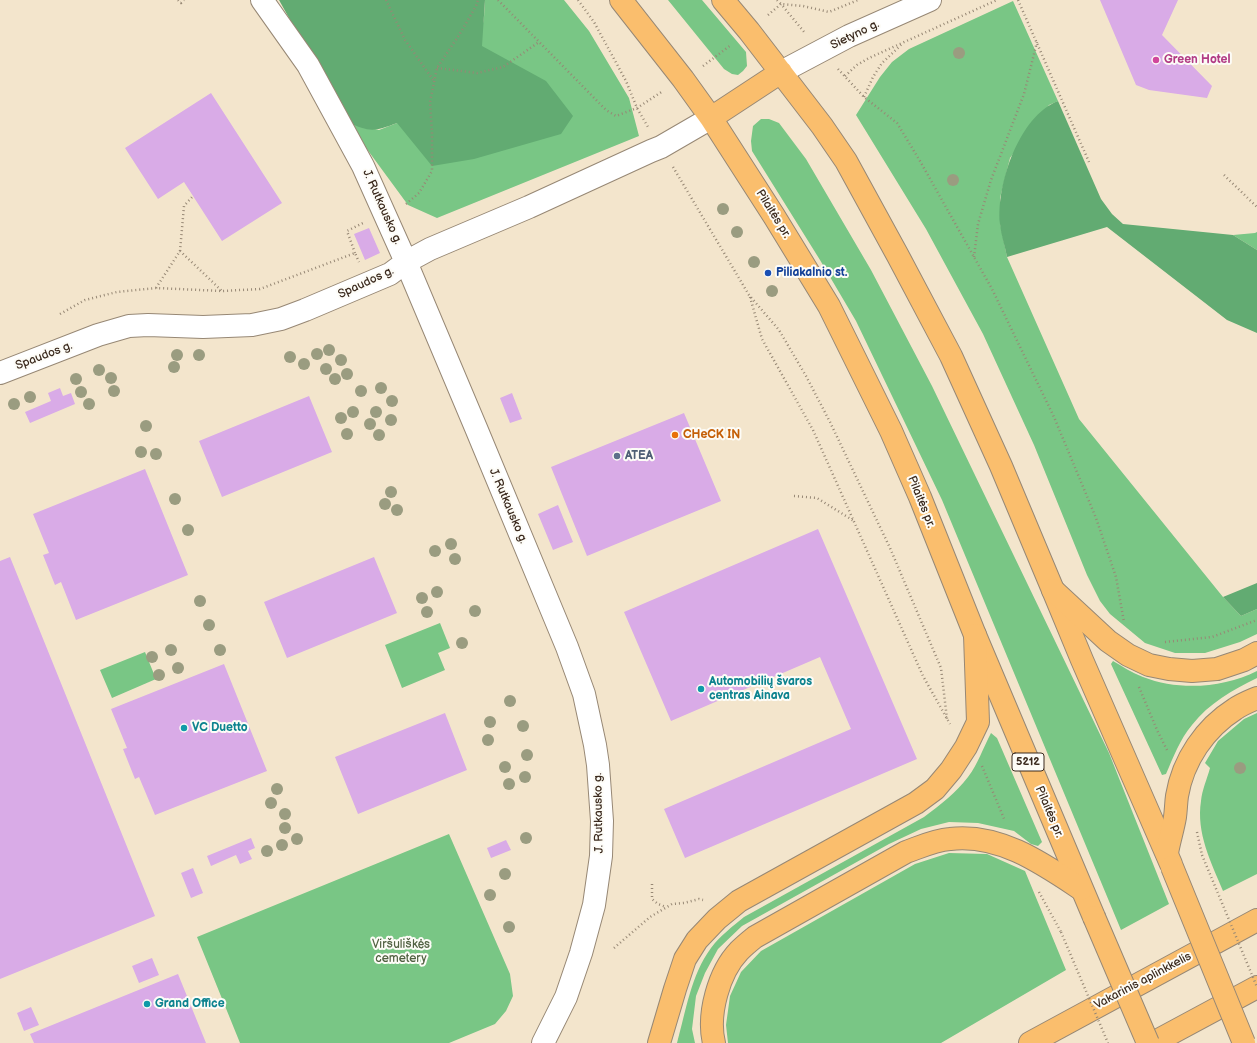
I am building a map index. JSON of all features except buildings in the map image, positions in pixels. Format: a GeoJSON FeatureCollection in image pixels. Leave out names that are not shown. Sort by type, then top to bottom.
{"type":"FeatureCollection","features":[{"type":"Feature","properties":{"kind":"main road","name":"Pilaitės pr."},"geometry":{"type":"LineString","coordinates":[[620,0],[711,118],[774,216],[829,306],[891,430],[1081,889],[1148,1043]]}},
{"type":"Feature","properties":{"kind":"main road"},"geometry":{"type":"LineString","coordinates":[[723,0],[781,72],[822,126],[846,161],[948,349],[1001,466],[1082,660],[1170,860],[1244,1043]]}},
{"type":"Feature","properties":{"kind":"main road"},"geometry":{"type":"LineString","coordinates":[[711,118],[781,72]]}},
{"type":"Feature","properties":{"kind":"main road"},"geometry":{"type":"LineString","coordinates":[[1054,590],[1108,641],[1149,665],[1192,671],[1217,669],[1244,660],[1257,653]]}},
{"type":"Feature","properties":{"kind":"main road"},"geometry":{"type":"LineString","coordinates":[[659,1043],[685,959],[697,940],[717,919],[739,902],[916,803],[935,789],[951,770],[966,747],[978,722],[975,635]]}},
{"type":"Feature","properties":{"kind":"main road"},"geometry":{"type":"LineString","coordinates":[[1170,860],[1177,795],[1184,770],[1189,759],[1202,740],[1217,723],[1236,708],[1257,698]]}},
{"type":"Feature","properties":{"kind":"main road"},"geometry":{"type":"LineString","coordinates":[[714,1043],[713,1012],[718,987],[726,969],[739,951],[755,937],[906,852],[927,844],[950,839],[971,839],[997,843],[1045,864],[1081,889]]}},
{"type":"Feature","properties":{"kind":"main road","name":"Vakarinis aplinkkelis"},"geometry":{"type":"LineString","coordinates":[[1030,1043],[1257,920]]}},
{"type":"Feature","properties":{"kind":"main road"},"geometry":{"type":"LineString","coordinates":[[1153,1043],[1257,987]]}},
{"type":"Feature","properties":{"kind":"street","name":"J. Rutkausko g."},"geometry":{"type":"LineString","coordinates":[[262,0],[308,65],[363,166],[406,262],[567,647],[584,694],[595,745],[602,821],[600,856],[594,905],[581,953],[566,997],[543,1043]]}},
{"type":"Feature","properties":{"kind":"street","name":"Sietyno g."},"geometry":{"type":"LineString","coordinates":[[781,72],[849,36],[930,0]]}},
{"type":"Feature","properties":{"kind":"street","name":"Spaudos g."},"geometry":{"type":"LineString","coordinates":[[0,372],[98,335],[129,326],[252,325],[281,319],[390,274],[406,262],[430,249],[529,207],[661,147],[711,118]]}},
{"type":"Feature","properties":{"kind":"path"},"geometry":{"type":"LineString","coordinates":[[178,0],[180,2],[184,0]]}},
{"type":"Feature","properties":{"kind":"path"},"geometry":{"type":"LineString","coordinates":[[386,0],[405,40],[434,81]]}},
{"type":"Feature","properties":{"kind":"path"},"geometry":{"type":"LineString","coordinates":[[402,207],[419,193],[432,171],[430,102],[437,68],[461,32],[478,0]]}},
{"type":"Feature","properties":{"kind":"path"},"geometry":{"type":"LineString","coordinates":[[498,0],[606,110],[616,116],[637,108],[715,58],[749,32]]}},
{"type":"Feature","properties":{"kind":"path"},"geometry":{"type":"LineString","coordinates":[[578,0],[594,22],[626,81],[637,108]]}},
{"type":"Feature","properties":{"kind":"path"},"geometry":{"type":"LineString","coordinates":[[777,0],[821,51],[864,96],[897,123],[992,289],[1054,417],[1096,518],[1116,577],[1125,628]]}},
{"type":"Feature","properties":{"kind":"path"},"geometry":{"type":"LineString","coordinates":[[780,4],[803,6],[829,12],[858,0]]}},
{"type":"Feature","properties":{"kind":"path"},"geometry":{"type":"LineString","coordinates":[[845,76],[869,58],[997,0]]}},
{"type":"Feature","properties":{"kind":"path"},"geometry":{"type":"LineString","coordinates":[[1018,0],[1089,162]]}},
{"type":"Feature","properties":{"kind":"path"},"geometry":{"type":"LineString","coordinates":[[437,68],[477,73],[503,68],[539,42]]}},
{"type":"Feature","properties":{"kind":"path"},"geometry":{"type":"LineString","coordinates":[[864,96],[882,63],[905,42]]}},
{"type":"Feature","properties":{"kind":"path"},"geometry":{"type":"LineString","coordinates":[[974,258],[978,224],[991,180],[1024,94],[1037,42]]}},
{"type":"Feature","properties":{"kind":"path"},"geometry":{"type":"LineString","coordinates":[[661,147],[749,295],[779,330],[830,422],[890,548],[941,668],[947,719]]}},
{"type":"Feature","properties":{"kind":"path"},"geometry":{"type":"LineString","coordinates":[[1224,175],[1257,207]]}},
{"type":"Feature","properties":{"kind":"path"},"geometry":{"type":"LineString","coordinates":[[156,288],[180,251],[184,206],[193,196]]}},
{"type":"Feature","properties":{"kind":"path"},"geometry":{"type":"LineString","coordinates":[[180,251],[222,291]]}},
{"type":"Feature","properties":{"kind":"path"},"geometry":{"type":"LineString","coordinates":[[60,314],[85,300],[117,292],[156,288],[222,291],[260,289],[355,253],[367,284]]}},
{"type":"Feature","properties":{"kind":"path"},"geometry":{"type":"LineString","coordinates":[[749,295],[762,339],[813,430],[923,676],[956,737],[982,766],[1018,852]]}},
{"type":"Feature","properties":{"kind":"path"},"geometry":{"type":"LineString","coordinates":[[794,496],[816,498],[855,522]]}},
{"type":"Feature","properties":{"kind":"path"},"geometry":{"type":"LineString","coordinates":[[1164,643],[1212,637],[1257,620]]}},
{"type":"Feature","properties":{"kind":"path"},"geometry":{"type":"LineString","coordinates":[[1136,681],[1157,730],[1169,753]]}},
{"type":"Feature","properties":{"kind":"path"},"geometry":{"type":"LineString","coordinates":[[1202,855],[1257,987]]}},
{"type":"Feature","properties":{"kind":"path"},"geometry":{"type":"LineString","coordinates":[[652,884],[652,898],[658,904],[667,907]]}},
{"type":"Feature","properties":{"kind":"path"},"geometry":{"type":"LineString","coordinates":[[614,948],[650,917],[672,904],[684,903],[699,899],[733,906]]}},
{"type":"Feature","properties":{"kind":"path"},"geometry":{"type":"LineString","coordinates":[[1061,932],[1108,1043]]}},
{"type":"Feature","properties":{"kind":"green space"},"geometry":{"type":"Polygon","coordinates":[[[279,0],[485,0],[482,46],[546,81],[573,116],[561,134],[474,159],[432,166],[397,123],[372,130],[361,128],[347,122],[279,0]]]}},
{"type":"Feature","properties":{"kind":"green space"},"geometry":{"type":"Polygon","coordinates":[[[485,0],[564,0],[589,31],[629,98],[639,136],[437,218],[408,205],[347,122],[379,130],[397,123],[476,68],[484,17],[485,0]]]}},
{"type":"Feature","properties":{"kind":"green space"},"geometry":{"type":"Polygon","coordinates":[[[668,0],[702,0],[746,52],[747,66],[743,71],[738,75],[732,74],[724,69],[668,0]]]}},
{"type":"Feature","properties":{"kind":"green space"},"geometry":{"type":"Polygon","coordinates":[[[1013,1],[1058,101],[1049,105],[1010,158],[1000,198],[1000,223],[1007,257],[1079,419],[1223,597],[1241,616],[1257,609],[1257,634],[1240,642],[1205,653],[1175,653],[1145,643],[1110,614],[1100,601],[1087,575],[1034,445],[983,334],[926,229],[856,115],[880,77],[892,62],[909,49],[1013,1]]]}},
{"type":"Feature","properties":{"kind":"green space"},"geometry":{"type":"Polygon","coordinates":[[[1058,101],[1101,199],[1112,214],[1123,224],[1233,235],[1257,250],[1257,333],[1227,320],[1107,227],[1007,257],[1000,224],[1002,190],[1006,172],[1021,136],[1032,121],[1044,109],[1058,101]]]}},
{"type":"Feature","properties":{"kind":"green space"},"geometry":{"type":"Polygon","coordinates":[[[761,119],[769,119],[779,123],[806,159],[871,270],[932,386],[1109,753],[1169,904],[1121,930],[942,500],[856,321],[752,151],[751,141],[753,126],[761,119]]]}},
{"type":"Feature","properties":{"kind":"green space"},"geometry":{"type":"Polygon","coordinates":[[[1257,232],[1257,250],[1233,235],[1255,233],[1257,232]]]}},
{"type":"Feature","properties":{"kind":"green space"},"geometry":{"type":"Polygon","coordinates":[[[1257,583],[1257,609],[1241,616],[1223,597],[1257,583]]]}},
{"type":"Feature","properties":{"kind":"green space"},"geometry":{"type":"Polygon","coordinates":[[[440,623],[450,648],[438,653],[445,670],[402,688],[385,645],[440,623]]]}},
{"type":"Feature","properties":{"kind":"green space"},"geometry":{"type":"Polygon","coordinates":[[[145,652],[156,679],[112,698],[100,670],[145,652]]]}},
{"type":"Feature","properties":{"kind":"green space"},"geometry":{"type":"Polygon","coordinates":[[[1113,661],[1139,675],[1157,681],[1186,686],[1201,686],[1230,681],[1257,671],[1257,678],[1222,698],[1199,717],[1184,736],[1166,774],[1162,775],[1111,664],[1113,661]]]}},
{"type":"Feature","properties":{"kind":"green space"},"geometry":{"type":"Polygon","coordinates":[[[1257,713],[1257,874],[1223,891],[1206,847],[1201,824],[1200,813],[1203,789],[1210,768],[1205,763],[1218,741],[1244,719],[1257,713]]]}},
{"type":"Feature","properties":{"kind":"green space"},"geometry":{"type":"Polygon","coordinates":[[[991,733],[997,738],[1042,842],[1038,846],[1031,844],[1014,831],[978,823],[949,822],[921,829],[889,844],[742,926],[718,949],[705,973],[696,996],[692,1029],[695,1043],[677,1043],[694,981],[704,959],[722,935],[744,917],[924,817],[953,794],[972,772],[991,733]]]}},
{"type":"Feature","properties":{"kind":"green space","name":"Viršuliškės cemetery"},"geometry":{"type":"Polygon","coordinates":[[[449,834],[510,974],[513,996],[506,1011],[495,1024],[449,1043],[240,1043],[197,937],[449,834]]]}},
{"type":"Feature","properties":{"kind":"green space"},"geometry":{"type":"Polygon","coordinates":[[[949,853],[987,854],[1025,871],[1066,970],[941,1043],[728,1043],[726,1025],[730,996],[741,972],[761,951],[915,864],[949,853]]]}},
{"type":"Feature","properties":{"kind":"place","name":"Green Hotel"},"geometry":{"type":"Point","coordinates":[1156,60]}},
{"type":"Feature","properties":{"kind":"place","name":"Piliakalnio st."},"geometry":{"type":"Point","coordinates":[768,273]}},
{"type":"Feature","properties":{"kind":"place","name":"CHeCK IN"},"geometry":{"type":"Point","coordinates":[675,435]}},
{"type":"Feature","properties":{"kind":"place","name":"ATEA"},"geometry":{"type":"Point","coordinates":[617,456]}},
{"type":"Feature","properties":{"kind":"place","name":"Automobilių švaros centras Ainava"},"geometry":{"type":"Point","coordinates":[701,689]}},
{"type":"Feature","properties":{"kind":"place","name":"VC Duetto"},"geometry":{"type":"Point","coordinates":[184,728]}},
{"type":"Feature","properties":{"kind":"place","name":"Grand Office"},"geometry":{"type":"Point","coordinates":[147,1004]}}]}
